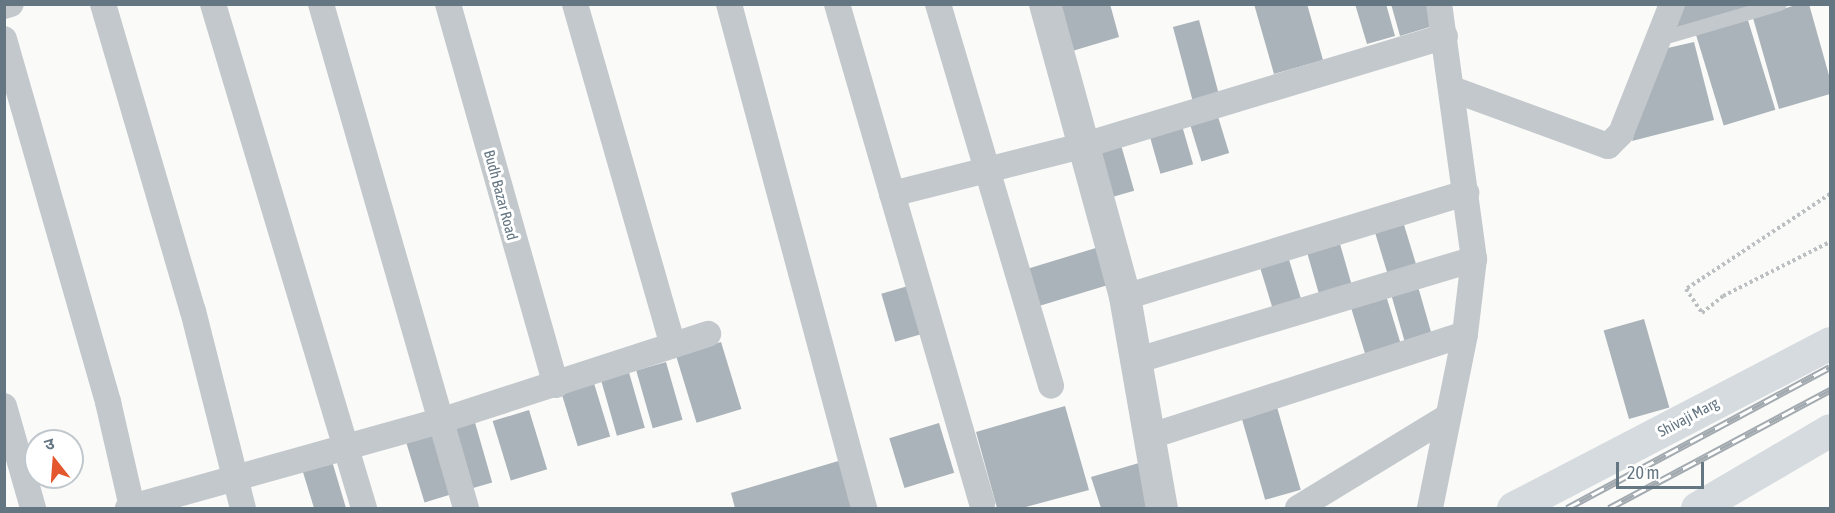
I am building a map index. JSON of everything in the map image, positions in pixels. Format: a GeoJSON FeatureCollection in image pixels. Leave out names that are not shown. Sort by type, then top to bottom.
{"type":"FeatureCollection","features":[{"type":"Feature","properties":{"kind":"main road","name":"Shivaji Marg"},"geometry":{"type":"LineString","coordinates":[[1513,508],[1830,342]]}},
{"type":"Feature","properties":{"kind":"main road"},"geometry":{"type":"LineString","coordinates":[[1697,508],[1830,430]]}},
{"type":"Feature","properties":{"kind":"street"},"geometry":{"type":"LineString","coordinates":[[4,6],[11,4]]}},
{"type":"Feature","properties":{"kind":"street"},"geometry":{"type":"LineString","coordinates":[[103,4],[193,311],[243,508]]}},
{"type":"Feature","properties":{"kind":"street"},"geometry":{"type":"LineString","coordinates":[[213,4],[364,508]]}},
{"type":"Feature","properties":{"kind":"street"},"geometry":{"type":"LineString","coordinates":[[321,4],[466,508]]}},
{"type":"Feature","properties":{"kind":"street","name":"Budh Bazar Road"},"geometry":{"type":"LineString","coordinates":[[448,4],[556,385]]}},
{"type":"Feature","properties":{"kind":"street"},"geometry":{"type":"LineString","coordinates":[[575,4],[673,345]]}},
{"type":"Feature","properties":{"kind":"street"},"geometry":{"type":"LineString","coordinates":[[729,4],[864,508]]}},
{"type":"Feature","properties":{"kind":"street"},"geometry":{"type":"LineString","coordinates":[[837,4],[982,503]]}},
{"type":"Feature","properties":{"kind":"street"},"geometry":{"type":"LineString","coordinates":[[938,4],[984,171],[1051,386]]}},
{"type":"Feature","properties":{"kind":"street"},"geometry":{"type":"LineString","coordinates":[[1045,4],[1125,297],[1138,360],[1148,437],[1162,508]]}},
{"type":"Feature","properties":{"kind":"street"},"geometry":{"type":"LineString","coordinates":[[1430,508],[1465,334],[1474,260],[1439,4]]}},
{"type":"Feature","properties":{"kind":"street"},"geometry":{"type":"LineString","coordinates":[[1452,89],[1608,146],[1621,133],[1672,4]]}},
{"type":"Feature","properties":{"kind":"street"},"geometry":{"type":"LineString","coordinates":[[892,194],[1084,145],[1445,36]]}},
{"type":"Feature","properties":{"kind":"street"},"geometry":{"type":"LineString","coordinates":[[4,39],[108,402],[130,508],[440,421],[708,334]]}},
{"type":"Feature","properties":{"kind":"street"},"geometry":{"type":"LineString","coordinates":[[1125,297],[1466,193]]}},
{"type":"Feature","properties":{"kind":"street"},"geometry":{"type":"LineString","coordinates":[[1138,360],[1474,260]]}},
{"type":"Feature","properties":{"kind":"street"},"geometry":{"type":"LineString","coordinates":[[1148,437],[1465,334]]}},
{"type":"Feature","properties":{"kind":"street"},"geometry":{"type":"LineString","coordinates":[[4,406],[33,508]]}},
{"type":"Feature","properties":{"kind":"street"},"geometry":{"type":"LineString","coordinates":[[1298,508],[1447,417]]}},
{"type":"Feature","properties":{"kind":"lane"},"geometry":{"type":"LineString","coordinates":[[1660,39],[1780,4]]}},
{"type":"Feature","properties":{"kind":"path"},"geometry":{"type":"LineString","coordinates":[[1830,194],[1686,289],[1701,313],[1723,296],[1830,242]]}},
{"type":"Feature","properties":{"kind":"building"},"geometry":{"type":"Polygon","coordinates":[[[1055,4],[1110,4],[1119,37],[1069,52],[1055,4]]]}},
{"type":"Feature","properties":{"kind":"building"},"geometry":{"type":"Polygon","coordinates":[[[1254,4],[1307,4],[1323,60],[1274,74],[1254,4]]]}},
{"type":"Feature","properties":{"kind":"building"},"geometry":{"type":"Polygon","coordinates":[[[1355,4],[1386,4],[1395,36],[1367,44],[1355,4]]]}},
{"type":"Feature","properties":{"kind":"building"},"geometry":{"type":"Polygon","coordinates":[[[1391,4],[1427,4],[1433,26],[1400,36],[1391,4]]]}},
{"type":"Feature","properties":{"kind":"building"},"geometry":{"type":"Polygon","coordinates":[[[1679,4],[1749,4],[1751,10],[1675,31],[1679,4]]]}},
{"type":"Feature","properties":{"kind":"building"},"geometry":{"type":"Polygon","coordinates":[[[1799,4],[1809,4],[1830,79],[1830,94],[1779,109],[1753,18],[1799,4]]]}},
{"type":"Feature","properties":{"kind":"building"},"geometry":{"type":"Polygon","coordinates":[[[1747,17],[1775,110],[1724,126],[1695,33],[1747,17]]]}},
{"type":"Feature","properties":{"kind":"building"},"geometry":{"type":"Polygon","coordinates":[[[1199,20],[1219,93],[1193,100],[1173,27],[1199,20]]]}},
{"type":"Feature","properties":{"kind":"building"},"geometry":{"type":"Polygon","coordinates":[[[1694,42],[1714,120],[1632,141],[1659,50],[1694,42]]]}},
{"type":"Feature","properties":{"kind":"building"},"geometry":{"type":"Polygon","coordinates":[[[1216,110],[1229,153],[1201,162],[1188,118],[1216,110]]]}},
{"type":"Feature","properties":{"kind":"building"},"geometry":{"type":"Polygon","coordinates":[[[1181,122],[1193,164],[1160,174],[1148,131],[1181,122]]]}},
{"type":"Feature","properties":{"kind":"building"},"geometry":{"type":"Polygon","coordinates":[[[1119,138],[1134,191],[1106,199],[1091,146],[1119,138]]]}},
{"type":"Feature","properties":{"kind":"building"},"geometry":{"type":"Polygon","coordinates":[[[1401,215],[1418,271],[1390,280],[1372,224],[1401,215]]]}},
{"type":"Feature","properties":{"kind":"building"},"geometry":{"type":"Polygon","coordinates":[[[1338,237],[1353,288],[1320,297],[1305,246],[1338,237]]]}},
{"type":"Feature","properties":{"kind":"building"},"geometry":{"type":"Polygon","coordinates":[[[1099,247],[1110,284],[1036,307],[1024,270],[1099,247]]]}},
{"type":"Feature","properties":{"kind":"building"},"geometry":{"type":"Polygon","coordinates":[[[1287,253],[1302,302],[1273,311],[1258,262],[1287,253]]]}},
{"type":"Feature","properties":{"kind":"building"},"geometry":{"type":"Polygon","coordinates":[[[1417,283],[1434,342],[1407,349],[1390,291],[1417,283]]]}},
{"type":"Feature","properties":{"kind":"building"},"geometry":{"type":"Polygon","coordinates":[[[915,284],[929,332],[895,342],[881,294],[915,284]]]}},
{"type":"Feature","properties":{"kind":"building"},"geometry":{"type":"Polygon","coordinates":[[[1384,289],[1403,351],[1368,362],[1349,300],[1384,289]]]}},
{"type":"Feature","properties":{"kind":"building"},"geometry":{"type":"Polygon","coordinates":[[[1644,319],[1669,407],[1629,419],[1604,331],[1644,319]]]}},
{"type":"Feature","properties":{"kind":"building"},"geometry":{"type":"Polygon","coordinates":[[[721,342],[741,409],[697,423],[676,356],[721,342]]]}},
{"type":"Feature","properties":{"kind":"building"},"geometry":{"type":"Polygon","coordinates":[[[666,362],[683,420],[653,428],[636,371],[666,362]]]}},
{"type":"Feature","properties":{"kind":"building"},"geometry":{"type":"Polygon","coordinates":[[[628,369],[645,428],[617,436],[600,377],[628,369]]]}},
{"type":"Feature","properties":{"kind":"building"},"geometry":{"type":"Polygon","coordinates":[[[593,380],[610,436],[578,446],[560,390],[593,380]]]}},
{"type":"Feature","properties":{"kind":"building"},"geometry":{"type":"Polygon","coordinates":[[[1065,406],[1089,490],[1022,508],[997,508],[976,432],[1065,406]]]}},
{"type":"Feature","properties":{"kind":"building"},"geometry":{"type":"Polygon","coordinates":[[[1277,407],[1301,490],[1265,500],[1241,417],[1277,407]]]}},
{"type":"Feature","properties":{"kind":"building"},"geometry":{"type":"Polygon","coordinates":[[[529,410],[547,469],[511,480],[493,421],[529,410]]]}},
{"type":"Feature","properties":{"kind":"building"},"geometry":{"type":"Polygon","coordinates":[[[474,419],[492,482],[466,490],[448,426],[474,419]]]}},
{"type":"Feature","properties":{"kind":"building"},"geometry":{"type":"Polygon","coordinates":[[[939,423],[954,473],[904,488],[889,438],[939,423]]]}},
{"type":"Feature","properties":{"kind":"building"},"geometry":{"type":"Polygon","coordinates":[[[439,430],[458,492],[425,502],[406,440],[439,430]]]}},
{"type":"Feature","properties":{"kind":"building"},"geometry":{"type":"Polygon","coordinates":[[[845,459],[859,508],[735,508],[731,493],[845,459]]]}},
{"type":"Feature","properties":{"kind":"building"},"geometry":{"type":"Polygon","coordinates":[[[332,461],[346,508],[314,508],[302,469],[332,461]]]}},
{"type":"Feature","properties":{"kind":"building"},"geometry":{"type":"Polygon","coordinates":[[[1139,463],[1152,508],[1101,508],[1091,477],[1139,463]]]}},
{"type":"Feature","properties":{"kind":"railway"},"geometry":{"type":"LineString","coordinates":[[1567,508],[1830,367]]}},
{"type":"Feature","properties":{"kind":"railway"},"geometry":{"type":"LineString","coordinates":[[1609,508],[1830,390]]}}]}
